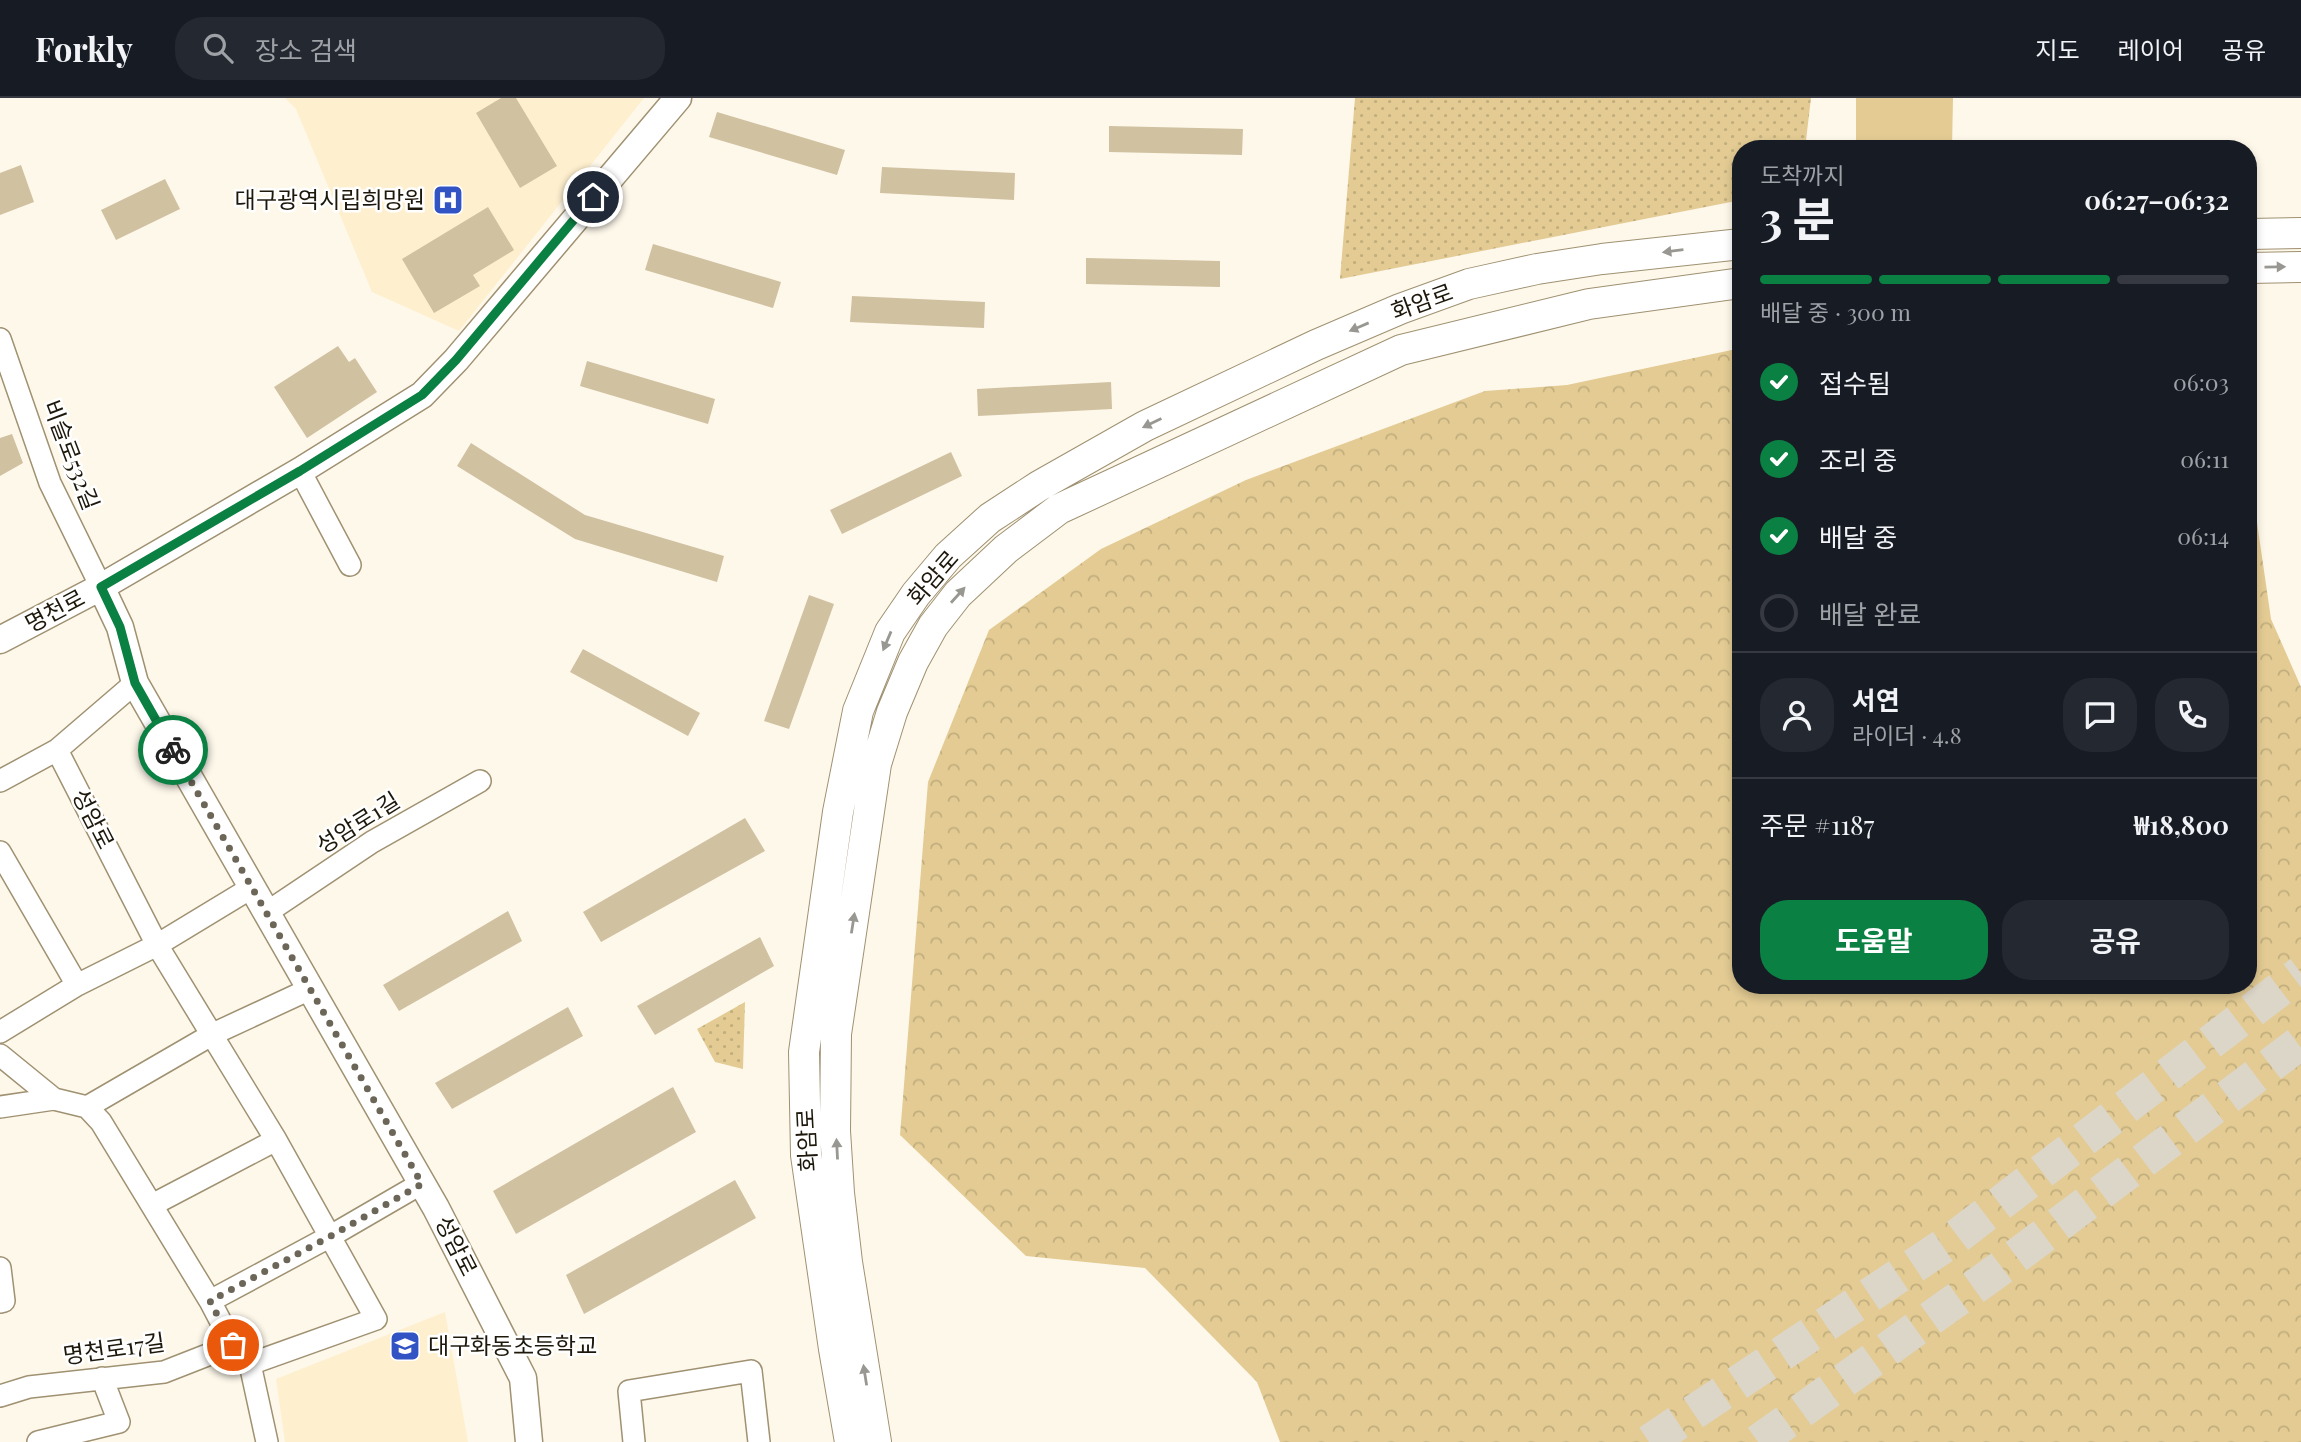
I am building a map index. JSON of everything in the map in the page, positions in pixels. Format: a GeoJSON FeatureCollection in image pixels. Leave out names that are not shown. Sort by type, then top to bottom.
{"type":"FeatureCollection","features":[{"type":"Feature","properties":{"kind":"main road"},"geometry":{"type":"LineString","coordinates":[[2257,234],[2301,233]]}},
{"type":"Feature","properties":{"kind":"main road","name":"화암로"},"geometry":{"type":"LineString","coordinates":[[850,1442],[806,1155],[804,1052],[838,812],[858,711],[890,632],[916,594],[948,556],[990,518],[1039,486],[1145,426],[1388,314],[1469,285],[1537,269],[1732,245]]}},
{"type":"Feature","properties":{"kind":"main road"},"geometry":{"type":"LineString","coordinates":[[2257,268],[2301,267]]}},
{"type":"Feature","properties":{"kind":"main road","name":"화암로"},"geometry":{"type":"LineString","coordinates":[[876,1442],[847,1262],[839,1193],[835,1131],[836,1034],[876,764],[892,712],[913,662],[933,626],[958,594],[1006,548],[1059,509],[1401,350],[1589,304],[1732,284]]}},
{"type":"Feature","properties":{"kind":"street","name":"명천로"},"geometry":{"type":"LineString","coordinates":[[0,640],[101,587],[300,471],[422,395],[456,360],[678,98]]}},
{"type":"Feature","properties":{"kind":"street","name":"비슬로532길"},"geometry":{"type":"LineString","coordinates":[[0,339],[50,483],[101,587]]}},
{"type":"Feature","properties":{"kind":"street"},"geometry":{"type":"LineString","coordinates":[[300,471],[350,565]]}},
{"type":"Feature","properties":{"kind":"street","name":"성암로"},"geometry":{"type":"LineString","coordinates":[[101,587],[120,627],[135,683],[422,1184],[523,1378],[529,1442]]}},
{"type":"Feature","properties":{"kind":"street"},"geometry":{"type":"LineString","coordinates":[[0,782],[57,750],[135,683]]}},
{"type":"Feature","properties":{"kind":"street","name":"성암로"},"geometry":{"type":"LineString","coordinates":[[57,750],[157,944],[276,1140],[376,1320],[250,1364]]}},
{"type":"Feature","properties":{"kind":"street","name":"성암로1길"},"geometry":{"type":"LineString","coordinates":[[266,913],[372,842],[480,781]]}},
{"type":"Feature","properties":{"kind":"street"},"geometry":{"type":"LineString","coordinates":[[0,852],[77,985]]}},
{"type":"Feature","properties":{"kind":"street"},"geometry":{"type":"LineString","coordinates":[[0,1032],[77,985],[157,944],[251,888]]}},
{"type":"Feature","properties":{"kind":"street"},"geometry":{"type":"LineString","coordinates":[[87,1107],[213,1034],[310,989]]}},
{"type":"Feature","properties":{"kind":"street"},"geometry":{"type":"LineString","coordinates":[[0,1055],[54,1098],[87,1107],[101,1122],[210,1301],[233,1345],[250,1364],[267,1442]]}},
{"type":"Feature","properties":{"kind":"street"},"geometry":{"type":"LineString","coordinates":[[0,1107],[54,1098]]}},
{"type":"Feature","properties":{"kind":"street"},"geometry":{"type":"LineString","coordinates":[[152,1205],[276,1140]]}},
{"type":"Feature","properties":{"kind":"street"},"geometry":{"type":"LineString","coordinates":[[210,1301],[422,1184]]}},
{"type":"Feature","properties":{"kind":"street"},"geometry":{"type":"LineString","coordinates":[[0,1268],[4,1301],[0,1302]]}},
{"type":"Feature","properties":{"kind":"street","name":"명천로17길"},"geometry":{"type":"LineString","coordinates":[[0,1395],[29,1387],[164,1372],[233,1345]]}},
{"type":"Feature","properties":{"kind":"street"},"geometry":{"type":"LineString","coordinates":[[634,1442],[629,1391],[751,1371],[759,1442]]}},
{"type":"Feature","properties":{"kind":"street"},"geometry":{"type":"LineString","coordinates":[[38,1442],[119,1422],[102,1378]]}},
{"type":"Feature","properties":{"kind":"shaded area","name":"대구광역시립희망원"},"geometry":{"type":"Polygon","coordinates":[[[285,98],[644,98],[459,331],[372,292],[296,109],[285,98]]]}},
{"type":"Feature","properties":{"kind":"shaded area","name":"대구화동초등학교"},"geometry":{"type":"Polygon","coordinates":[[[445,1312],[468,1442],[285,1442],[276,1379],[445,1312]]]}},
{"type":"Feature","properties":{"kind":"green space"},"geometry":{"type":"Polygon","coordinates":[[[1355,98],[1811,98],[1806,140],[1732,140],[1732,202],[1340,279],[1355,98]]]}},
{"type":"Feature","properties":{"kind":"green space"},"geometry":{"type":"Polygon","coordinates":[[[1856,98],[1953,98],[1952,140],[1856,140],[1856,98]]]}},
{"type":"Feature","properties":{"kind":"green space"},"geometry":{"type":"Polygon","coordinates":[[[1732,350],[1732,994],[2257,994],[2257,522],[2271,619],[2301,687],[2301,1442],[1280,1442],[1257,1382],[1145,1268],[1026,1256],[900,1135],[928,782],[989,630],[1101,549],[1246,480],[1485,391],[1567,385],[1732,350]]]}},
{"type":"Feature","properties":{"kind":"green space"},"geometry":{"type":"Polygon","coordinates":[[[745,1002],[743,1069],[715,1062],[697,1029],[745,1002]]]}},
{"type":"Feature","properties":{"kind":"building"},"geometry":{"type":"Polygon","coordinates":[[[501,98],[516,98],[557,166],[520,188],[476,113],[501,98]]]}},
{"type":"Feature","properties":{"kind":"building"},"geometry":{"type":"Polygon","coordinates":[[[717,112],[845,150],[837,175],[709,137],[717,112]]]}},
{"type":"Feature","properties":{"kind":"building"},"geometry":{"type":"Polygon","coordinates":[[[1109,126],[1243,129],[1242,155],[1109,152],[1109,126]]]}},
{"type":"Feature","properties":{"kind":"building"},"geometry":{"type":"Polygon","coordinates":[[[21,165],[34,202],[0,215],[0,173],[21,165]]]}},
{"type":"Feature","properties":{"kind":"building"},"geometry":{"type":"Polygon","coordinates":[[[882,167],[1015,173],[1014,200],[880,193],[882,167]]]}},
{"type":"Feature","properties":{"kind":"building"},"geometry":{"type":"Polygon","coordinates":[[[165,179],[180,209],[116,240],[101,210],[165,179]]]}},
{"type":"Feature","properties":{"kind":"building"},"geometry":{"type":"Polygon","coordinates":[[[488,207],[514,250],[473,275],[480,286],[434,313],[402,259],[488,207]]]}},
{"type":"Feature","properties":{"kind":"building"},"geometry":{"type":"Polygon","coordinates":[[[653,244],[781,282],[773,308],[645,270],[653,244]]]}},
{"type":"Feature","properties":{"kind":"building"},"geometry":{"type":"Polygon","coordinates":[[[1086,258],[1220,261],[1220,287],[1086,284],[1086,258]]]}},
{"type":"Feature","properties":{"kind":"building"},"geometry":{"type":"Polygon","coordinates":[[[852,296],[985,302],[984,328],[850,322],[852,296]]]}},
{"type":"Feature","properties":{"kind":"building"},"geometry":{"type":"Polygon","coordinates":[[[338,346],[349,362],[355,358],[377,392],[307,438],[274,387],[338,346]]]}},
{"type":"Feature","properties":{"kind":"building"},"geometry":{"type":"Polygon","coordinates":[[[587,361],[715,399],[708,424],[580,386],[587,361]]]}},
{"type":"Feature","properties":{"kind":"building"},"geometry":{"type":"Polygon","coordinates":[[[1111,382],[1112,409],[978,416],[977,389],[1111,382]]]}},
{"type":"Feature","properties":{"kind":"building"},"geometry":{"type":"Polygon","coordinates":[[[12,434],[23,463],[0,476],[0,438],[12,434]]]}},
{"type":"Feature","properties":{"kind":"building"},"geometry":{"type":"Polygon","coordinates":[[[471,443],[585,515],[724,556],[717,582],[575,539],[457,466],[471,443]]]}},
{"type":"Feature","properties":{"kind":"building"},"geometry":{"type":"Polygon","coordinates":[[[951,452],[962,476],[842,534],[830,510],[951,452]]]}},
{"type":"Feature","properties":{"kind":"building"},"geometry":{"type":"Polygon","coordinates":[[[809,595],[834,604],[789,729],[764,721],[809,595]]]}},
{"type":"Feature","properties":{"kind":"building"},"geometry":{"type":"Polygon","coordinates":[[[583,649],[700,713],[688,736],[570,672],[583,649]]]}},
{"type":"Feature","properties":{"kind":"building"},"geometry":{"type":"Polygon","coordinates":[[[745,818],[765,851],[601,942],[583,912],[745,818]]]}},
{"type":"Feature","properties":{"kind":"building"},"geometry":{"type":"Polygon","coordinates":[[[508,911],[522,941],[399,1011],[383,985],[508,911]]]}},
{"type":"Feature","properties":{"kind":"building"},"geometry":{"type":"Polygon","coordinates":[[[760,937],[774,966],[655,1035],[637,1006],[760,937]]]}},
{"type":"Feature","properties":{"kind":"building"},"geometry":{"type":"Polygon","coordinates":[[[568,1007],[583,1036],[452,1109],[435,1083],[568,1007]]]}},
{"type":"Feature","properties":{"kind":"building"},"geometry":{"type":"Polygon","coordinates":[[[673,1087],[696,1132],[516,1234],[493,1191],[673,1087]]]}},
{"type":"Feature","properties":{"kind":"building"},"geometry":{"type":"Polygon","coordinates":[[[735,1180],[756,1218],[584,1314],[566,1275],[735,1180]]]}},
{"type":"Feature","properties":{"kind":"tunnel"},"geometry":{"type":"LineString","coordinates":[[1649,1442],[1951,1241],[2301,973]]}},
{"type":"Feature","properties":{"kind":"tunnel"},"geometry":{"type":"LineString","coordinates":[[1758,1442],[1994,1273],[2301,1042]]}},
{"type":"Feature","properties":{"kind":"way so far"},"geometry":{"type":"LineString","coordinates":[[173,750],[422,1184],[210,1301],[233,1345]]}},
{"type":"Feature","properties":{"kind":"place","name":"대구광역시립희망원"},"geometry":{"type":"Point","coordinates":[448,200]}},
{"type":"Feature","properties":{"kind":"place","name":"대구화동초등학교"},"geometry":{"type":"Point","coordinates":[405,1346]}},
{"type":"Feature","properties":{"kind":"route"},"geometry":{"type":"LineString","coordinates":[[173,750],[135,683],[120,627],[101,587],[300,471],[422,395],[456,360],[593,197]]}}]}
